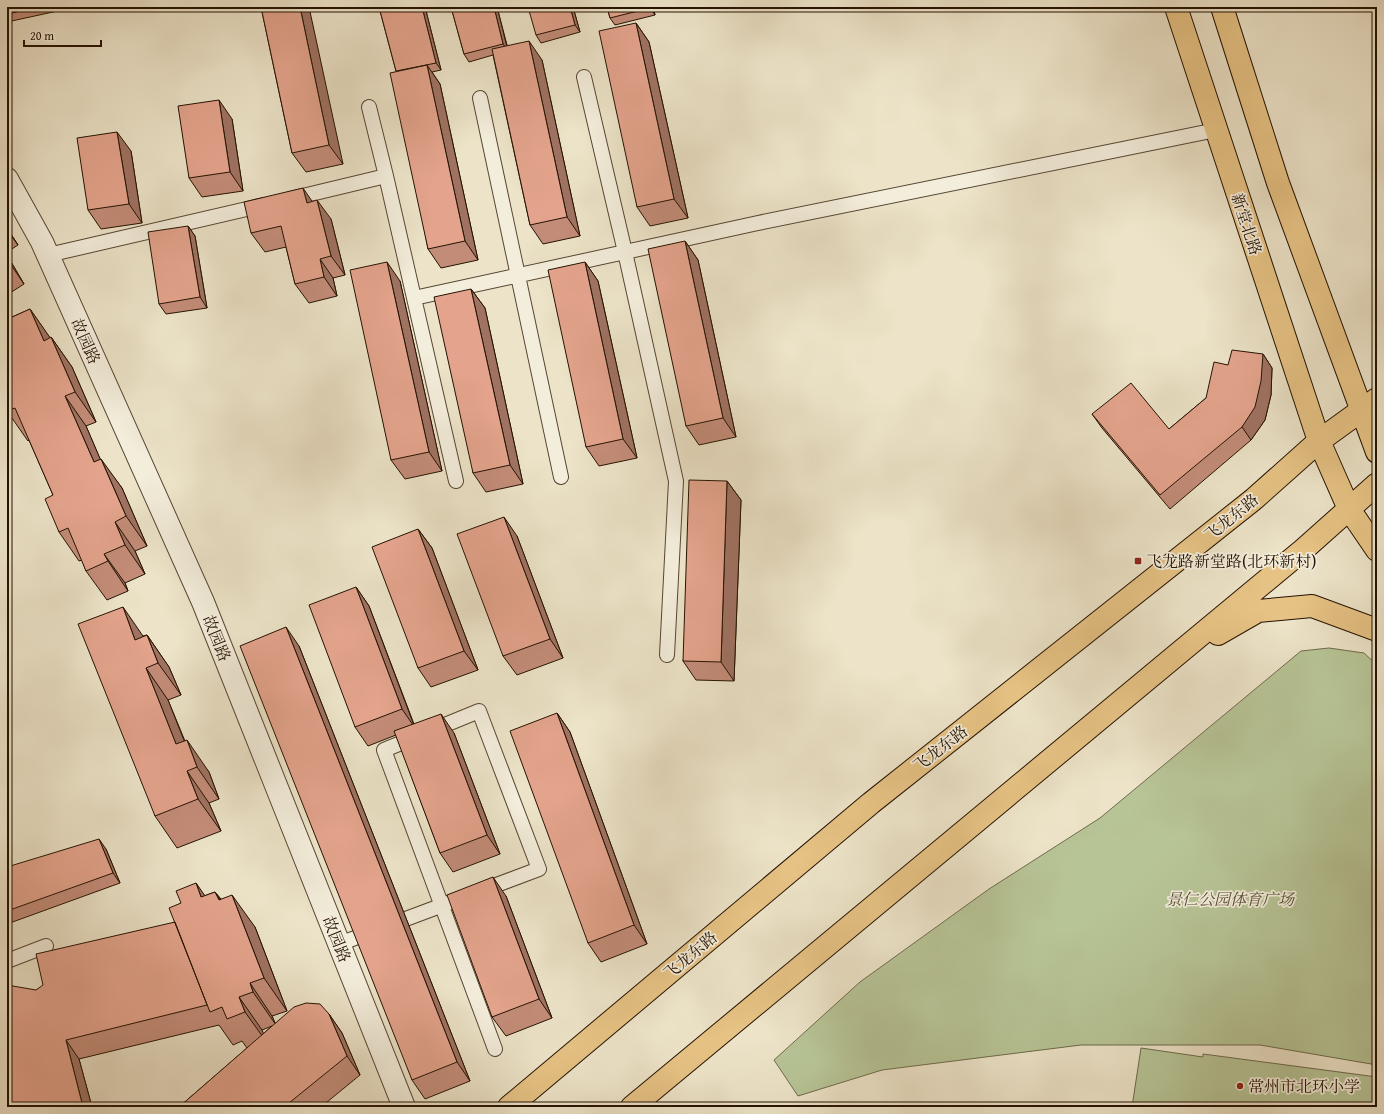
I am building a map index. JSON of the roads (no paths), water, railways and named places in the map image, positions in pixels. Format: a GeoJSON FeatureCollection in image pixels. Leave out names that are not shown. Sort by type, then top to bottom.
{"type":"FeatureCollection","features":[{"type":"Feature","properties":{"kind":"main road","name":"新堂北路"},"geometry":{"type":"LineString","coordinates":[[1176,7],[1319,441],[1349,509],[1377,550]]}},
{"type":"Feature","properties":{"kind":"main road"},"geometry":{"type":"LineString","coordinates":[[1222,7],[1278,183],[1369,404],[1377,452]]}},
{"type":"Feature","properties":{"kind":"main road","name":"飞龙东路"},"geometry":{"type":"LineString","coordinates":[[509,1107],[871,803],[1254,499],[1319,441],[1369,404]]}},
{"type":"Feature","properties":{"kind":"main road"},"geometry":{"type":"LineString","coordinates":[[632,1107],[1303,550],[1377,484]]}},
{"type":"Feature","properties":{"kind":"main road"},"geometry":{"type":"LineString","coordinates":[[1166,663],[1258,611],[1312,606],[1377,630]]}},
{"type":"Feature","properties":{"kind":"street","name":"故园路"},"geometry":{"type":"LineString","coordinates":[[7,179],[42,242],[203,602],[404,1107]]}},
{"type":"Feature","properties":{"kind":"lane"},"geometry":{"type":"LineString","coordinates":[[584,77],[626,252],[676,481],[667,655]]}},
{"type":"Feature","properties":{"kind":"lane"},"geometry":{"type":"LineString","coordinates":[[480,98],[561,477]]}},
{"type":"Feature","properties":{"kind":"lane"},"geometry":{"type":"LineString","coordinates":[[369,107],[456,481]]}},
{"type":"Feature","properties":{"kind":"lane"},"geometry":{"type":"LineString","coordinates":[[414,298],[1020,169],[1216,130]]}},
{"type":"Feature","properties":{"kind":"lane"},"geometry":{"type":"LineString","coordinates":[[48,255],[386,176]]}},
{"type":"Feature","properties":{"kind":"lane"},"geometry":{"type":"LineString","coordinates":[[339,944],[442,905],[539,869],[479,712],[384,750],[442,905],[495,1048]]}},
{"type":"Feature","properties":{"kind":"lane"},"geometry":{"type":"LineString","coordinates":[[7,961],[46,946]]}},
{"type":"Feature","properties":{"kind":"place","name":"飞龙路新堂路(北环新村)"},"geometry":{"type":"Point","coordinates":[1138,561]}},
{"type":"Feature","properties":{"kind":"place","name":"常州市北环小学"},"geometry":{"type":"Point","coordinates":[1240,1086]}},
{"type":"Feature","properties":{"kind":"park label","name":"景仁公园体育广场"},"geometry":{"type":"Point","coordinates":[1230,899]}}]}
